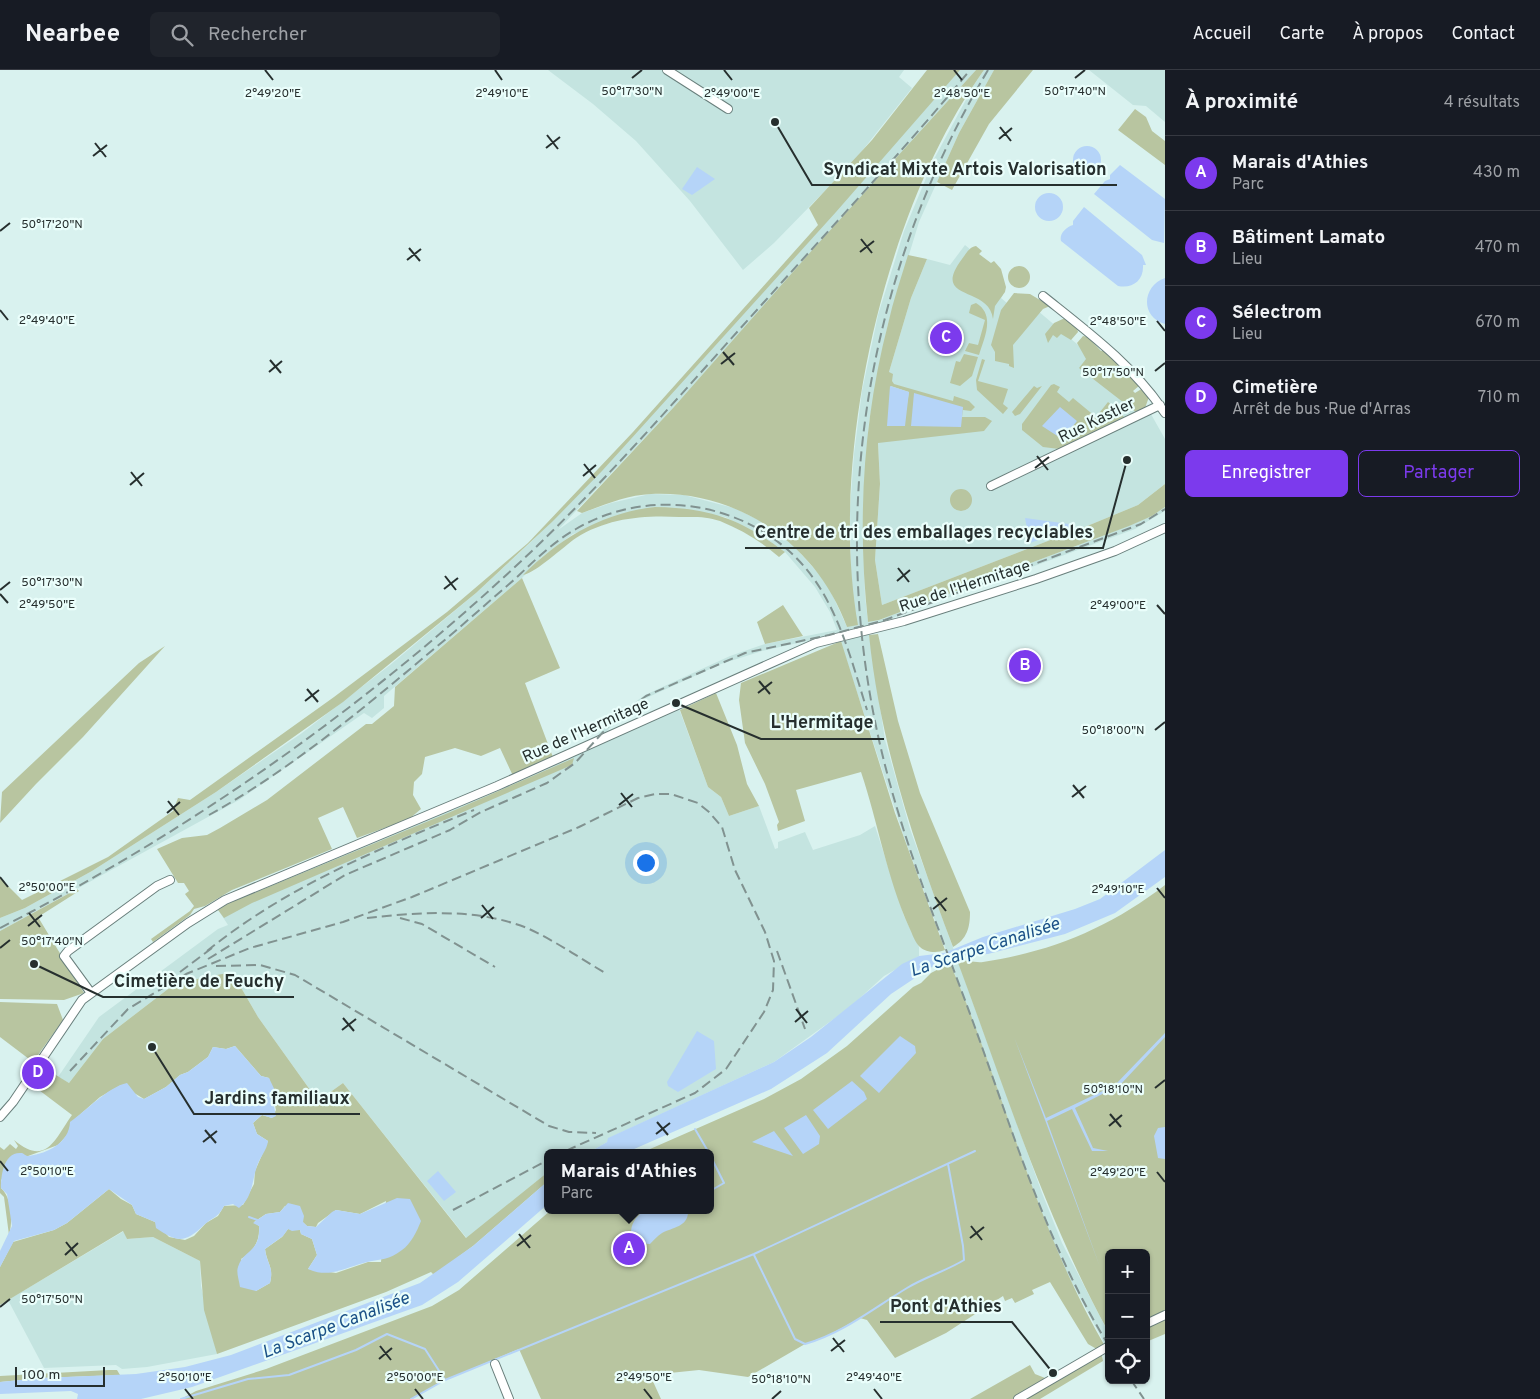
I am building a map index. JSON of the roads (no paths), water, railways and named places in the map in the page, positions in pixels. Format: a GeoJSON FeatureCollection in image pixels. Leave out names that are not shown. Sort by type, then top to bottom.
{"type":"FeatureCollection","features":[{"type":"Feature","properties":{"kind":"street"},"geometry":{"type":"LineString","coordinates":[[667,70],[728,109]]}},
{"type":"Feature","properties":{"kind":"street"},"geometry":{"type":"LineString","coordinates":[[1043,296],[1120,358],[1165,413]]}},
{"type":"Feature","properties":{"kind":"street","name":"Rue Kastler"},"geometry":{"type":"LineString","coordinates":[[991,486],[1160,405]]}},
{"type":"Feature","properties":{"kind":"street","name":"Rue de l'Hermitage"},"geometry":{"type":"LineString","coordinates":[[0,1117],[13,1102],[75,1009],[91,993],[226,900],[497,786],[816,643],[904,621],[1044,577],[1115,551],[1165,528]]}},
{"type":"Feature","properties":{"kind":"street"},"geometry":{"type":"LineString","coordinates":[[91,993],[64,956],[68,951],[158,886],[170,880]]}},
{"type":"Feature","properties":{"kind":"street"},"geometry":{"type":"LineString","coordinates":[[1150,1322],[1165,1315]]}},
{"type":"Feature","properties":{"kind":"street"},"geometry":{"type":"LineString","coordinates":[[1018,1399],[1105,1348]]}},
{"type":"Feature","properties":{"kind":"street"},"geometry":{"type":"LineString","coordinates":[[495,1364],[509,1399]]}},
{"type":"Feature","properties":{"kind":"water"},"geometry":{"type":"Polygon","coordinates":[[[1087,146],[1097,150],[1101,160],[1097,170],[1087,174],[1077,170],[1073,160],[1077,150],[1087,146]]]}},
{"type":"Feature","properties":{"kind":"water"},"geometry":{"type":"Polygon","coordinates":[[[1120,165],[1165,199],[1164,243],[1152,240],[1094,194],[1105,181],[1110,179],[1110,175],[1120,165]]]}},
{"type":"Feature","properties":{"kind":"water"},"geometry":{"type":"Polygon","coordinates":[[[697,167],[715,179],[692,195],[682,189],[697,167]]]}},
{"type":"Feature","properties":{"kind":"water"},"geometry":{"type":"Polygon","coordinates":[[[1049,193],[1059,197],[1063,207],[1059,217],[1049,221],[1039,217],[1035,207],[1039,197],[1049,193]]]}},
{"type":"Feature","properties":{"kind":"water"},"geometry":{"type":"Polygon","coordinates":[[[1084,207],[1142,255],[1146,265],[1143,265],[1143,271],[1136,283],[1123,287],[1118,286],[1061,241],[1062,233],[1073,225],[1073,221],[1084,207]]]}},
{"type":"Feature","properties":{"kind":"water"},"geometry":{"type":"Polygon","coordinates":[[[1165,278],[1165,324],[1151,315],[1147,301],[1148,294],[1152,288],[1157,282],[1165,278]]]}},
{"type":"Feature","properties":{"kind":"water"},"geometry":{"type":"Polygon","coordinates":[[[890,386],[909,392],[905,426],[887,426],[890,386]]]}},
{"type":"Feature","properties":{"kind":"water"},"geometry":{"type":"Polygon","coordinates":[[[914,393],[963,407],[961,427],[911,426],[914,393]]]}},
{"type":"Feature","properties":{"kind":"water"},"geometry":{"type":"Polygon","coordinates":[[[1060,407],[1077,421],[1062,439],[1042,426],[1060,407]]]}},
{"type":"Feature","properties":{"kind":"water"},"geometry":{"type":"Polygon","coordinates":[[[1025,518],[1069,524],[1070,529],[1030,543],[1025,518]]]}},
{"type":"Feature","properties":{"kind":"water","name":"La Scarpe Canalisée"},"geometry":{"type":"Polygon","coordinates":[[[1165,850],[1165,877],[1115,913],[1065,934],[988,954],[957,956],[930,968],[891,994],[827,1053],[771,1089],[634,1149],[595,1149],[607,1142],[608,1138],[774,1062],[811,1037],[902,964],[919,956],[944,953],[983,937],[1075,909],[1100,899],[1165,850]]]}},
{"type":"Feature","properties":{"kind":"water"},"geometry":{"type":"Polygon","coordinates":[[[697,1031],[714,1041],[716,1069],[678,1092],[668,1086],[667,1082],[697,1031]]]}},
{"type":"Feature","properties":{"kind":"water"},"geometry":{"type":"Polygon","coordinates":[[[1165,1033],[1165,1037],[1120,1085],[1075,1108],[1093,1148],[1108,1151],[1092,1151],[1072,1109],[1047,1121],[1100,1267],[1014,1037],[1046,1118],[1115,1085],[1165,1033]]]}},
{"type":"Feature","properties":{"kind":"water"},"geometry":{"type":"Polygon","coordinates":[[[900,1036],[915,1046],[916,1053],[879,1093],[860,1076],[900,1036]]]}},
{"type":"Feature","properties":{"kind":"water"},"geometry":{"type":"Polygon","coordinates":[[[235,1046],[261,1076],[269,1078],[279,1099],[273,1102],[276,1116],[272,1118],[262,1115],[253,1123],[257,1134],[268,1141],[257,1166],[250,1194],[244,1204],[239,1208],[233,1204],[224,1206],[217,1215],[192,1235],[181,1239],[170,1236],[156,1228],[155,1222],[136,1214],[132,1205],[109,1189],[67,1223],[54,1230],[14,1241],[0,1267],[0,1251],[12,1226],[7,1194],[1,1188],[4,1166],[11,1156],[16,1153],[28,1156],[36,1155],[56,1146],[66,1136],[70,1122],[105,1094],[120,1085],[127,1083],[138,1097],[144,1099],[166,1087],[180,1075],[188,1072],[208,1057],[213,1047],[226,1049],[235,1046]]]}},
{"type":"Feature","properties":{"kind":"water"},"geometry":{"type":"Polygon","coordinates":[[[852,1081],[864,1092],[867,1099],[828,1129],[813,1110],[852,1081]]]}},
{"type":"Feature","properties":{"kind":"water"},"geometry":{"type":"Polygon","coordinates":[[[806,1115],[820,1136],[819,1144],[803,1154],[784,1128],[806,1115]]]}},
{"type":"Feature","properties":{"kind":"water"},"geometry":{"type":"Polygon","coordinates":[[[1165,1127],[1165,1159],[1158,1158],[1154,1136],[1158,1128],[1165,1127]]]}},
{"type":"Feature","properties":{"kind":"water"},"geometry":{"type":"Polygon","coordinates":[[[774,1131],[793,1156],[752,1142],[774,1131]]]}},
{"type":"Feature","properties":{"kind":"water"},"geometry":{"type":"Polygon","coordinates":[[[438,1171],[456,1192],[444,1201],[427,1181],[438,1171]]]}},
{"type":"Feature","properties":{"kind":"water","name":"La Scarpe Canalisée"},"geometry":{"type":"Polygon","coordinates":[[[544,1184],[544,1207],[458,1282],[422,1305],[192,1387],[141,1399],[77,1399],[78,1394],[71,1391],[0,1394],[0,1382],[41,1378],[136,1374],[185,1367],[231,1355],[420,1283],[473,1246],[544,1184]]]}},
{"type":"Feature","properties":{"kind":"water"},"geometry":{"type":"Polygon","coordinates":[[[397,1198],[410,1199],[421,1221],[411,1241],[393,1256],[338,1271],[316,1272],[308,1269],[317,1255],[312,1239],[301,1234],[300,1230],[292,1231],[288,1229],[283,1236],[265,1249],[271,1269],[270,1283],[256,1291],[240,1287],[237,1274],[240,1261],[255,1246],[259,1235],[259,1226],[253,1223],[266,1214],[280,1212],[288,1203],[300,1206],[304,1216],[303,1222],[307,1226],[316,1227],[336,1210],[360,1214],[397,1198]]]}},
{"type":"Feature","properties":{"kind":"water"},"geometry":{"type":"Polygon","coordinates":[[[641,1214],[688,1214],[686,1220],[680,1226],[662,1233],[650,1244],[634,1243],[631,1240],[632,1227],[641,1214]]]}},
{"type":"Feature","properties":{"kind":"waterway"},"geometry":{"type":"LineString","coordinates":[[695,1129],[707,1149]]}},
{"type":"Feature","properties":{"kind":"waterway"},"geometry":{"type":"LineString","coordinates":[[181,1399],[248,1379],[289,1375],[356,1350],[387,1334],[425,1349],[445,1380],[754,1254],[975,1151]]}},
{"type":"Feature","properties":{"kind":"waterway"},"geometry":{"type":"LineString","coordinates":[[714,1163],[724,1183],[714,1189]]}},
{"type":"Feature","properties":{"kind":"waterway"},"geometry":{"type":"LineString","coordinates":[[754,1255],[795,1339],[805,1344],[832,1333],[914,1284],[964,1260],[948,1164]]}},
{"type":"Feature","properties":{"kind":"waterway"},"geometry":{"type":"LineString","coordinates":[[249,1217],[260,1221]]}},
{"type":"Feature","properties":{"kind":"waterway"},"geometry":{"type":"LineString","coordinates":[[411,1399],[445,1380]]}},
{"type":"Feature","properties":{"kind":"railway"},"geometry":{"type":"LineString","coordinates":[[0,928],[143,848],[213,804],[280,758],[346,709],[473,605],[533,550],[622,459],[895,158],[970,70]]}},
{"type":"Feature","properties":{"kind":"railway"},"geometry":{"type":"LineString","coordinates":[[988,70],[946,149],[912,231],[886,315],[868,401],[858,489],[858,577],[865,665],[882,753],[901,821],[924,889],[1049,1229],[1067,1269],[1105,1339]]}},
{"type":"Feature","properties":{"kind":"railway"},"geometry":{"type":"LineString","coordinates":[[209,815],[268,778],[326,737],[455,631],[559,540],[576,529],[608,514],[642,506],[676,505],[710,510],[742,521],[772,537],[798,560],[820,588],[835,617],[867,710]]}},
{"type":"Feature","properties":{"kind":"railway"},"geometry":{"type":"LineString","coordinates":[[208,959],[345,875],[450,830],[481,812],[547,783],[575,763],[615,719],[646,696],[745,653],[829,635],[885,620],[1141,524],[1165,509]]}},
{"type":"Feature","properties":{"kind":"railway"},"geometry":{"type":"LineString","coordinates":[[70,1071],[128,1009],[186,974],[250,948],[343,922],[412,897],[579,827],[638,798],[655,794],[671,794],[698,803],[722,827],[735,870],[765,932],[774,961],[773,990],[764,1012],[726,1069],[695,1093],[570,1149]]}},
{"type":"Feature","properties":{"kind":"railway"},"geometry":{"type":"LineString","coordinates":[[207,951],[237,928],[301,888],[369,854],[474,810]]}},
{"type":"Feature","properties":{"kind":"railway"},"geometry":{"type":"LineString","coordinates":[[367,918],[427,913],[468,914],[488,917],[527,928],[607,974]]}},
{"type":"Feature","properties":{"kind":"railway"},"geometry":{"type":"LineString","coordinates":[[400,918],[422,924],[495,967]]}},
{"type":"Feature","properties":{"kind":"railway"},"geometry":{"type":"LineString","coordinates":[[180,972],[212,948]]}},
{"type":"Feature","properties":{"kind":"railway"},"geometry":{"type":"LineString","coordinates":[[777,951],[805,1029]]}},
{"type":"Feature","properties":{"kind":"railway"},"geometry":{"type":"LineString","coordinates":[[216,966],[260,965],[295,975],[549,1126],[569,1132],[596,1133]]}},
{"type":"Feature","properties":{"kind":"railway"},"geometry":{"type":"LineString","coordinates":[[453,1210],[544,1162]]}},
{"type":"Feature","properties":{"kind":"railway"},"geometry":{"type":"LineString","coordinates":[[1134,1384],[1144,1399]]}},
{"type":"Feature","properties":{"kind":"place","name":"Syndicat Mixte Artois Valorisation"},"geometry":{"type":"Point","coordinates":[775,122]}},
{"type":"Feature","properties":{"kind":"place","name":"Sélectrom"},"geometry":{"type":"Point","coordinates":[946,338]}},
{"type":"Feature","properties":{"kind":"place","name":"Centre de tri des emballages recyclables"},"geometry":{"type":"Point","coordinates":[1127,460]}},
{"type":"Feature","properties":{"kind":"place","name":"Bâtiment Lamato"},"geometry":{"type":"Point","coordinates":[1025,666]}},
{"type":"Feature","properties":{"kind":"place","name":"L'Hermitage"},"geometry":{"type":"Point","coordinates":[676,703]}},
{"type":"Feature","properties":{"kind":"place","name":"Cimetière de Feuchy"},"geometry":{"type":"Point","coordinates":[34,964]}},
{"type":"Feature","properties":{"kind":"place","name":"Jardins familiaux"},"geometry":{"type":"Point","coordinates":[152,1047]}},
{"type":"Feature","properties":{"kind":"place","name":"Cimetière"},"geometry":{"type":"Point","coordinates":[38,1073]}},
{"type":"Feature","properties":{"kind":"place","name":"Marais d'Athies"},"geometry":{"type":"Point","coordinates":[629,1249]}},
{"type":"Feature","properties":{"kind":"place","name":"Pont d'Athies"},"geometry":{"type":"Point","coordinates":[1053,1373]}}]}
